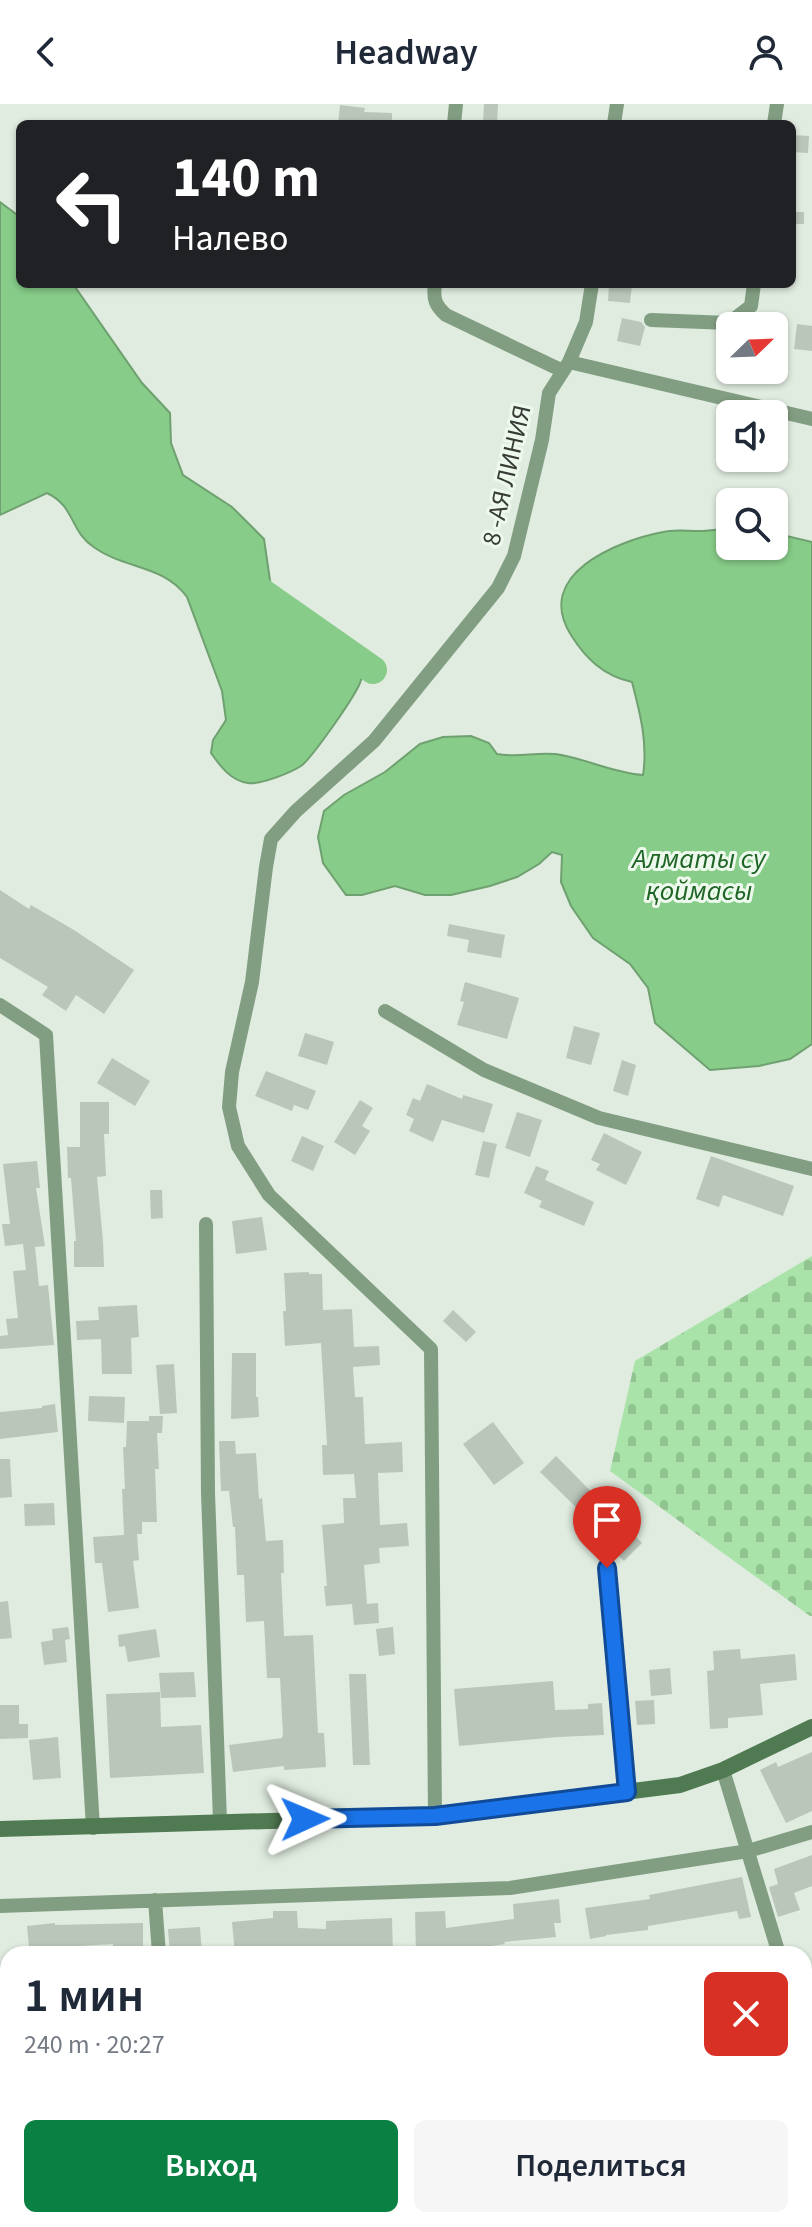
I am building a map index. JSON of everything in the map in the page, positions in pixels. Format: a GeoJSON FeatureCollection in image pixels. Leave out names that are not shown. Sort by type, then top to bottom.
{"type":"FeatureCollection","features":[{"type":"Feature","properties":{"kind":"street"},"geometry":{"type":"LineString","coordinates":[[434,288],[436,306],[446,315],[566,367],[812,419]]}},
{"type":"Feature","properties":{"kind":"street","name":"8 -АЯ ЛИНИЯ"},"geometry":{"type":"LineString","coordinates":[[435,1816],[431,1349],[269,1195],[238,1146],[229,1107],[232,1072],[252,982],[271,839],[296,811],[374,741],[498,588],[514,556],[542,440],[549,393],[566,367],[586,322],[591,288]]}},
{"type":"Feature","properties":{"kind":"street"},"geometry":{"type":"LineString","coordinates":[[651,320],[729,323],[751,306],[753,288]]}},
{"type":"Feature","properties":{"kind":"street"},"geometry":{"type":"LineString","coordinates":[[0,1005],[46,1035],[93,1828]]}},
{"type":"Feature","properties":{"kind":"street"},"geometry":{"type":"LineString","coordinates":[[385,1011],[484,1070],[599,1118],[812,1169]]}},
{"type":"Feature","properties":{"kind":"street"},"geometry":{"type":"LineString","coordinates":[[206,1224],[208,1493],[220,1821]]}},
{"type":"Feature","properties":{"kind":"street"},"geometry":{"type":"LineString","coordinates":[[607,1568],[627,1792]]}},
{"type":"Feature","properties":{"kind":"street"},"geometry":{"type":"LineString","coordinates":[[0,1829],[435,1816],[627,1792],[680,1785],[723,1770],[812,1727]]}},
{"type":"Feature","properties":{"kind":"street"},"geometry":{"type":"LineString","coordinates":[[723,1770],[777,1946]]}},
{"type":"Feature","properties":{"kind":"street"},"geometry":{"type":"LineString","coordinates":[[0,1906],[510,1888],[748,1851],[812,1832]]}},
{"type":"Feature","properties":{"kind":"street"},"geometry":{"type":"LineString","coordinates":[[155,1900],[158,1946]]}},
{"type":"Feature","properties":{"kind":"green space"},"geometry":{"type":"Polygon","coordinates":[[[812,1256],[810,1616],[610,1471],[635,1361],[812,1256]]]}},
{"type":"Feature","properties":{"kind":"water"},"geometry":{"type":"Polygon","coordinates":[[[0,202],[16,214],[16,288],[76,288],[142,383],[170,413],[171,443],[183,475],[232,507],[264,539],[273,601],[295,628],[331,631],[363,662],[361,680],[334,725],[301,766],[267,780],[242,782],[222,768],[211,753],[213,740],[226,720],[222,691],[187,597],[178,587],[156,573],[95,548],[81,534],[63,505],[47,493],[0,515],[0,202]]]}},
{"type":"Feature","properties":{"kind":"water","name":"Алматы су қоймасы"},"geometry":{"type":"Polygon","coordinates":[[[716,530],[716,560],[788,560],[788,536],[812,542],[812,1044],[790,1059],[759,1066],[710,1070],[655,1023],[648,988],[630,964],[593,938],[571,906],[561,882],[562,855],[552,852],[517,877],[451,895],[425,895],[395,886],[362,895],[346,895],[323,863],[318,837],[324,811],[344,795],[385,772],[420,744],[443,737],[471,736],[489,743],[497,754],[555,754],[643,775],[644,740],[632,682],[604,671],[583,652],[562,614],[563,595],[571,578],[585,564],[623,543],[667,531],[716,530]]]}},
{"type":"Feature","properties":{"kind":"building"},"geometry":{"type":"Polygon","coordinates":[[[484,104],[498,104],[497,120],[483,120],[484,104]]]}},
{"type":"Feature","properties":{"kind":"building"},"geometry":{"type":"Polygon","coordinates":[[[340,105],[365,108],[364,112],[392,113],[392,120],[338,120],[340,105]]]}},
{"type":"Feature","properties":{"kind":"building"},"geometry":{"type":"Polygon","coordinates":[[[796,135],[809,136],[808,153],[796,152],[796,135]]]}},
{"type":"Feature","properties":{"kind":"building"},"geometry":{"type":"Polygon","coordinates":[[[796,212],[804,212],[804,224],[796,224],[796,212]]]}},
{"type":"Feature","properties":{"kind":"building"},"geometry":{"type":"Polygon","coordinates":[[[609,288],[632,288],[630,303],[608,301],[609,288]]]}},
{"type":"Feature","properties":{"kind":"building"},"geometry":{"type":"Polygon","coordinates":[[[622,318],[641,322],[645,327],[640,346],[617,341],[622,318]]]}},
{"type":"Feature","properties":{"kind":"building"},"geometry":{"type":"Polygon","coordinates":[[[797,324],[812,326],[812,351],[794,349],[797,324]]]}},
{"type":"Feature","properties":{"kind":"building"},"geometry":{"type":"Polygon","coordinates":[[[0,890],[29,909],[31,905],[74,930],[134,970],[104,1014],[76,995],[66,1011],[42,995],[48,987],[0,958],[0,890]]]}},
{"type":"Feature","properties":{"kind":"building"},"geometry":{"type":"Polygon","coordinates":[[[449,924],[505,935],[501,958],[467,952],[469,940],[447,936],[449,924]]]}},
{"type":"Feature","properties":{"kind":"building"},"geometry":{"type":"Polygon","coordinates":[[[465,982],[519,998],[507,1039],[457,1025],[464,1002],[460,1001],[465,982]]]}},
{"type":"Feature","properties":{"kind":"building"},"geometry":{"type":"Polygon","coordinates":[[[574,1026],[600,1033],[591,1065],[566,1058],[574,1026]]]}},
{"type":"Feature","properties":{"kind":"building"},"geometry":{"type":"Polygon","coordinates":[[[305,1033],[334,1042],[327,1065],[298,1056],[305,1033]]]}},
{"type":"Feature","properties":{"kind":"building"},"geometry":{"type":"Polygon","coordinates":[[[112,1058],[150,1081],[135,1106],[97,1083],[112,1058]]]}},
{"type":"Feature","properties":{"kind":"building"},"geometry":{"type":"Polygon","coordinates":[[[622,1060],[636,1065],[628,1096],[613,1091],[622,1060]]]}},
{"type":"Feature","properties":{"kind":"building"},"geometry":{"type":"Polygon","coordinates":[[[266,1071],[316,1091],[308,1110],[294,1105],[292,1111],[255,1096],[266,1071]]]}},
{"type":"Feature","properties":{"kind":"building"},"geometry":{"type":"Polygon","coordinates":[[[427,1084],[462,1099],[463,1095],[493,1104],[484,1133],[442,1120],[433,1142],[409,1131],[414,1119],[406,1115],[413,1098],[420,1101],[427,1084]]]}},
{"type":"Feature","properties":{"kind":"building"},"geometry":{"type":"Polygon","coordinates":[[[360,1100],[373,1108],[362,1126],[370,1131],[355,1155],[334,1142],[360,1100]]]}},
{"type":"Feature","properties":{"kind":"building"},"geometry":{"type":"Polygon","coordinates":[[[80,1102],[109,1102],[109,1134],[104,1134],[106,1176],[97,1177],[104,1267],[74,1267],[76,1241],[67,1147],[80,1147],[80,1102]]]}},
{"type":"Feature","properties":{"kind":"building"},"geometry":{"type":"Polygon","coordinates":[[[517,1112],[542,1120],[530,1157],[505,1148],[517,1112]]]}},
{"type":"Feature","properties":{"kind":"building"},"geometry":{"type":"Polygon","coordinates":[[[604,1133],[642,1152],[626,1185],[596,1170],[600,1164],[591,1160],[604,1133]]]}},
{"type":"Feature","properties":{"kind":"building"},"geometry":{"type":"Polygon","coordinates":[[[302,1136],[324,1146],[313,1171],[291,1161],[302,1136]]]}},
{"type":"Feature","properties":{"kind":"building"},"geometry":{"type":"Polygon","coordinates":[[[483,1141],[497,1144],[489,1178],[475,1175],[483,1141]]]}},
{"type":"Feature","properties":{"kind":"building"},"geometry":{"type":"Polygon","coordinates":[[[711,1156],[794,1186],[783,1216],[723,1195],[719,1207],[696,1199],[711,1156]]]}},
{"type":"Feature","properties":{"kind":"building"},"geometry":{"type":"Polygon","coordinates":[[[37,1161],[40,1188],[36,1188],[45,1246],[35,1247],[39,1286],[48,1285],[54,1345],[0,1349],[0,1336],[8,1335],[6,1319],[18,1318],[13,1271],[26,1270],[23,1244],[5,1246],[2,1224],[10,1224],[3,1164],[37,1161]]]}},
{"type":"Feature","properties":{"kind":"building"},"geometry":{"type":"Polygon","coordinates":[[[536,1166],[549,1171],[545,1180],[594,1202],[584,1226],[539,1207],[542,1201],[524,1193],[536,1166]]]}},
{"type":"Feature","properties":{"kind":"building"},"geometry":{"type":"Polygon","coordinates":[[[150,1190],[162,1190],[163,1218],[151,1219],[150,1190]]]}},
{"type":"Feature","properties":{"kind":"building"},"geometry":{"type":"Polygon","coordinates":[[[262,1217],[267,1250],[236,1254],[232,1221],[262,1217]]]}},
{"type":"Feature","properties":{"kind":"building"},"geometry":{"type":"Polygon","coordinates":[[[284,1273],[322,1274],[323,1310],[352,1309],[354,1347],[379,1346],[380,1365],[353,1367],[355,1397],[363,1397],[365,1444],[402,1442],[403,1472],[378,1473],[380,1525],[407,1523],[409,1546],[379,1548],[380,1563],[364,1565],[367,1604],[378,1603],[379,1623],[354,1625],[352,1604],[326,1606],[322,1525],[344,1523],[343,1498],[356,1498],[354,1474],[323,1475],[322,1445],[327,1445],[321,1343],[285,1346],[284,1273]]]}},
{"type":"Feature","properties":{"kind":"building"},"geometry":{"type":"Polygon","coordinates":[[[137,1305],[139,1337],[131,1338],[132,1374],[102,1374],[101,1339],[77,1340],[76,1321],[99,1320],[98,1307],[137,1305]]]}},
{"type":"Feature","properties":{"kind":"building"},"geometry":{"type":"Polygon","coordinates":[[[453,1310],[476,1332],[466,1342],[443,1321],[453,1310]]]}},
{"type":"Feature","properties":{"kind":"building"},"geometry":{"type":"Polygon","coordinates":[[[232,1353],[256,1353],[259,1417],[231,1419],[232,1353]]]}},
{"type":"Feature","properties":{"kind":"building"},"geometry":{"type":"Polygon","coordinates":[[[174,1364],[177,1413],[160,1414],[156,1365],[174,1364]]]}},
{"type":"Feature","properties":{"kind":"building"},"geometry":{"type":"Polygon","coordinates":[[[89,1396],[125,1397],[124,1423],[88,1421],[89,1396]]]}},
{"type":"Feature","properties":{"kind":"building"},"geometry":{"type":"Polygon","coordinates":[[[55,1404],[58,1432],[0,1439],[0,1412],[55,1404]]]}},
{"type":"Feature","properties":{"kind":"building"},"geometry":{"type":"Polygon","coordinates":[[[149,1416],[163,1416],[162,1433],[157,1433],[157,1522],[142,1522],[142,1534],[137,1534],[139,1560],[133,1561],[139,1608],[108,1612],[102,1563],[95,1563],[93,1537],[124,1535],[123,1447],[126,1447],[127,1421],[149,1421],[149,1416]]]}},
{"type":"Feature","properties":{"kind":"building"},"geometry":{"type":"Polygon","coordinates":[[[493,1422],[524,1463],[494,1485],[463,1444],[493,1422]]]}},
{"type":"Feature","properties":{"kind":"building"},"geometry":{"type":"Polygon","coordinates":[[[219,1441],[235,1441],[236,1454],[256,1453],[266,1541],[283,1540],[284,1636],[313,1635],[318,1733],[324,1733],[326,1767],[284,1770],[284,1766],[233,1772],[229,1745],[282,1738],[283,1735],[280,1678],[267,1678],[264,1621],[246,1622],[244,1575],[237,1575],[235,1527],[229,1491],[221,1491],[219,1441]]]}},
{"type":"Feature","properties":{"kind":"building"},"geometry":{"type":"Polygon","coordinates":[[[556,1456],[642,1543],[624,1561],[585,1522],[588,1519],[540,1472],[556,1456]]]}},
{"type":"Feature","properties":{"kind":"building"},"geometry":{"type":"Polygon","coordinates":[[[0,1459],[10,1459],[12,1497],[0,1498],[0,1459]]]}},
{"type":"Feature","properties":{"kind":"building"},"geometry":{"type":"Polygon","coordinates":[[[54,1503],[55,1525],[25,1526],[24,1504],[54,1503]]]}},
{"type":"Feature","properties":{"kind":"building"},"geometry":{"type":"Polygon","coordinates":[[[8,1601],[12,1638],[0,1639],[0,1602],[8,1601]]]}},
{"type":"Feature","properties":{"kind":"building"},"geometry":{"type":"Polygon","coordinates":[[[68,1627],[70,1639],[65,1640],[67,1662],[44,1665],[41,1642],[53,1640],[52,1629],[68,1627]]]}},
{"type":"Feature","properties":{"kind":"building"},"geometry":{"type":"Polygon","coordinates":[[[393,1627],[395,1654],[379,1656],[376,1629],[393,1627]]]}},
{"type":"Feature","properties":{"kind":"building"},"geometry":{"type":"Polygon","coordinates":[[[156,1629],[160,1657],[128,1662],[125,1646],[119,1647],[118,1635],[156,1629]]]}},
{"type":"Feature","properties":{"kind":"building"},"geometry":{"type":"Polygon","coordinates":[[[740,1649],[741,1659],[795,1654],[797,1680],[760,1684],[763,1715],[728,1718],[728,1728],[710,1729],[707,1671],[714,1670],[713,1651],[740,1649]]]}},
{"type":"Feature","properties":{"kind":"building"},"geometry":{"type":"Polygon","coordinates":[[[670,1668],[672,1694],[651,1696],[649,1670],[670,1668]]]}},
{"type":"Feature","properties":{"kind":"building"},"geometry":{"type":"Polygon","coordinates":[[[194,1672],[196,1697],[161,1698],[159,1673],[194,1672]]]}},
{"type":"Feature","properties":{"kind":"building"},"geometry":{"type":"Polygon","coordinates":[[[349,1674],[366,1674],[370,1765],[353,1765],[349,1674]]]}},
{"type":"Feature","properties":{"kind":"building"},"geometry":{"type":"Polygon","coordinates":[[[553,1681],[555,1710],[588,1709],[588,1704],[602,1703],[604,1735],[459,1746],[454,1689],[553,1681]]]}},
{"type":"Feature","properties":{"kind":"building"},"geometry":{"type":"Polygon","coordinates":[[[160,1692],[161,1727],[201,1725],[204,1773],[110,1778],[106,1694],[160,1692]]]}},
{"type":"Feature","properties":{"kind":"building"},"geometry":{"type":"Polygon","coordinates":[[[654,1700],[655,1724],[637,1725],[635,1701],[654,1700]]]}},
{"type":"Feature","properties":{"kind":"building"},"geometry":{"type":"Polygon","coordinates":[[[0,1705],[19,1705],[19,1724],[28,1724],[28,1738],[0,1739],[0,1705]]]}},
{"type":"Feature","properties":{"kind":"building"},"geometry":{"type":"Polygon","coordinates":[[[58,1737],[61,1778],[33,1780],[29,1740],[58,1737]]]}},
{"type":"Feature","properties":{"kind":"building"},"geometry":{"type":"Polygon","coordinates":[[[812,1752],[812,1811],[786,1823],[760,1770],[776,1762],[778,1767],[812,1752]]]}},
{"type":"Feature","properties":{"kind":"building"},"geometry":{"type":"Polygon","coordinates":[[[812,1855],[812,1886],[794,1893],[800,1910],[778,1917],[769,1887],[778,1884],[774,1869],[812,1855]]]}},
{"type":"Feature","properties":{"kind":"building"},"geometry":{"type":"Polygon","coordinates":[[[742,1877],[751,1917],[739,1919],[737,1911],[590,1939],[585,1908],[650,1899],[649,1895],[742,1877]]]}},
{"type":"Feature","properties":{"kind":"building"},"geometry":{"type":"Polygon","coordinates":[[[559,1899],[561,1923],[554,1923],[556,1937],[490,1946],[416,1946],[415,1912],[445,1911],[446,1928],[514,1919],[513,1904],[559,1899]]]}},
{"type":"Feature","properties":{"kind":"building"},"geometry":{"type":"Polygon","coordinates":[[[273,1911],[297,1911],[298,1928],[326,1929],[326,1921],[392,1918],[393,1946],[234,1946],[232,1922],[273,1918],[273,1911]]]}},
{"type":"Feature","properties":{"kind":"building"},"geometry":{"type":"Polygon","coordinates":[[[143,1923],[143,1946],[29,1946],[27,1926],[143,1923]]]}},
{"type":"Feature","properties":{"kind":"building"},"geometry":{"type":"Polygon","coordinates":[[[200,1927],[201,1946],[169,1946],[168,1929],[200,1927]]]}},
{"type":"Feature","properties":{"kind":"waterway"},"geometry":{"type":"LineString","coordinates":[[243,579],[373,670]]}},
{"type":"Feature","properties":{"kind":"route"},"geometry":{"type":"LineString","coordinates":[[305,1819],[435,1816],[627,1792],[607,1568]]}}]}
